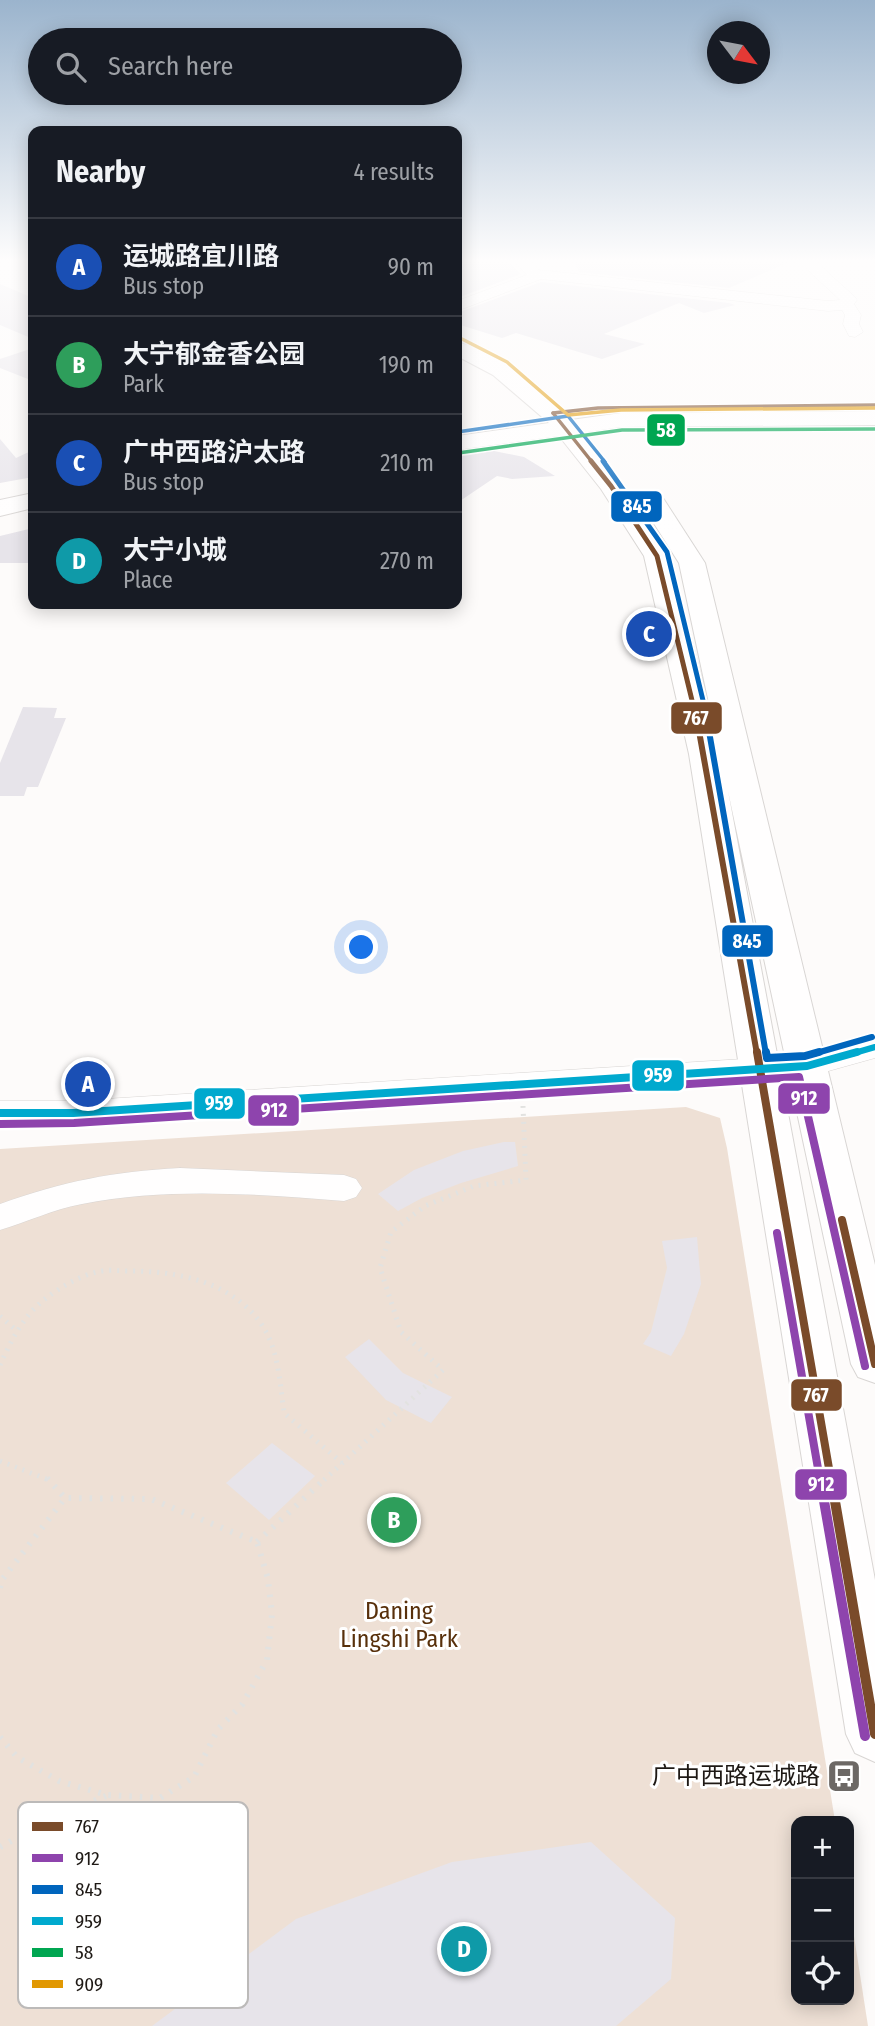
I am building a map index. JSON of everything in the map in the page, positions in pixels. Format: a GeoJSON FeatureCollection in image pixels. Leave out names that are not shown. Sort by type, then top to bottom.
{"type":"FeatureCollection","features":[{"type":"Feature","properties":{"kind":"main road"},"geometry":{"type":"LineString","coordinates":[[468,354],[501,370],[571,418],[657,556],[705,754],[875,1734]]}},
{"type":"Feature","properties":{"kind":"main road"},"geometry":{"type":"LineString","coordinates":[[488,354],[519,368],[649,496],[692,563],[875,1364]]}},
{"type":"Feature","properties":{"kind":"main road"},"geometry":{"type":"LineString","coordinates":[[462,425],[875,405]]}},
{"type":"Feature","properties":{"kind":"main road"},"geometry":{"type":"LineString","coordinates":[[462,442],[571,418],[875,418]]}},
{"type":"Feature","properties":{"kind":"main road"},"geometry":{"type":"LineString","coordinates":[[0,508],[28,502]]}},
{"type":"Feature","properties":{"kind":"main road"},"geometry":{"type":"LineString","coordinates":[[0,526],[28,520]]}},
{"type":"Feature","properties":{"kind":"street"},"geometry":{"type":"LineString","coordinates":[[0,1113],[73,1113],[807,1066],[875,1047]]}},
{"type":"Feature","properties":{"kind":"street"},"geometry":{"type":"LineString","coordinates":[[0,1217],[80,1191],[156,1181],[238,1181],[344,1188]]}},
{"type":"Feature","properties":{"kind":"path"},"geometry":{"type":"LineString","coordinates":[[257,1542],[443,1370],[401,1332],[380,1268],[391,1232],[425,1206],[474,1185],[526,1180],[522,1084]]}},
{"type":"Feature","properties":{"kind":"path"},"geometry":{"type":"LineString","coordinates":[[0,1365],[17,1331],[45,1299],[96,1272],[147,1270],[179,1274],[215,1287],[244,1304],[261,1324],[274,1348],[284,1413],[342,1463]]}},
{"type":"Feature","properties":{"kind":"path"},"geometry":{"type":"LineString","coordinates":[[0,1316],[17,1331]]}},
{"type":"Feature","properties":{"kind":"path"},"geometry":{"type":"LineString","coordinates":[[0,1461],[47,1478],[65,1498],[151,1499],[257,1542]]}},
{"type":"Feature","properties":{"kind":"path"},"geometry":{"type":"LineString","coordinates":[[0,1588],[1,1581],[65,1498]]}},
{"type":"Feature","properties":{"kind":"path"},"geometry":{"type":"LineString","coordinates":[[0,1737],[17,1758],[59,1781],[107,1795],[160,1798],[194,1777],[218,1729],[242,1706],[267,1660],[272,1614],[268,1579],[257,1542]]}},
{"type":"Feature","properties":{"kind":"path"},"geometry":{"type":"LineString","coordinates":[[90,1802],[107,1795]]}},
{"type":"Feature","properties":{"kind":"path"},"geometry":{"type":"LineString","coordinates":[[0,1847],[18,1837]]}},
{"type":"Feature","properties":{"kind":"green space","name":"Daning Lingshi Park"},"geometry":{"type":"Polygon","coordinates":[[[686,1107],[720,1118],[834,1816],[791,1816],[791,2005],[854,2005],[854,1936],[868,2026],[0,2026],[0,1149],[686,1107]]]}},
{"type":"Feature","properties":{"kind":"building"},"geometry":{"type":"Polygon","coordinates":[[[16,354],[28,354],[28,379],[0,368],[0,359],[16,354]]]}},
{"type":"Feature","properties":{"kind":"building"},"geometry":{"type":"Polygon","coordinates":[[[584,354],[618,354],[602,359],[584,354]]]}},
{"type":"Feature","properties":{"kind":"building"},"geometry":{"type":"Polygon","coordinates":[[[0,439],[16,458],[28,452],[28,478],[0,483],[0,439]]]}},
{"type":"Feature","properties":{"kind":"building"},"geometry":{"type":"Polygon","coordinates":[[[494,451],[524,457],[555,476],[512,479],[497,476],[462,500],[462,456],[494,451]]]}},
{"type":"Feature","properties":{"kind":"building"},"geometry":{"type":"Polygon","coordinates":[[[28,529],[28,563],[0,563],[0,536],[28,529]]]}},
{"type":"Feature","properties":{"kind":"building"},"geometry":{"type":"Polygon","coordinates":[[[23,707],[57,708],[54,718],[66,718],[38,787],[27,787],[24,796],[0,796],[0,763],[23,707]]]}},
{"type":"Feature","properties":{"kind":"building"},"geometry":{"type":"Polygon","coordinates":[[[515,1142],[518,1166],[461,1183],[422,1198],[398,1211],[378,1194],[414,1170],[463,1151],[515,1142]]]}},
{"type":"Feature","properties":{"kind":"building"},"geometry":{"type":"Polygon","coordinates":[[[697,1237],[701,1284],[684,1334],[671,1356],[643,1344],[651,1332],[667,1268],[662,1241],[697,1237]]]}},
{"type":"Feature","properties":{"kind":"building"},"geometry":{"type":"Polygon","coordinates":[[[369,1339],[403,1373],[452,1397],[431,1423],[386,1400],[345,1357],[369,1339]]]}},
{"type":"Feature","properties":{"kind":"building"},"geometry":{"type":"Polygon","coordinates":[[[272,1443],[315,1476],[269,1520],[226,1483],[272,1443]]]}},
{"type":"Feature","properties":{"kind":"building"},"geometry":{"type":"Polygon","coordinates":[[[591,1842],[675,1918],[671,1979],[616,2026],[152,2026],[176,2008],[248,2008],[248,1955],[296,1919],[452,1862],[591,1842]]]}},
{"type":"Feature","properties":{"kind":"transit line","name":"909"},"geometry":{"type":"LineString","coordinates":[[490,354],[507,362],[568,415],[621,410],[875,408]]}},
{"type":"Feature","properties":{"kind":"transit line","name":"767"},"geometry":{"type":"LineString","coordinates":[[553,413],[598,408],[875,405]]}},
{"type":"Feature","properties":{"kind":"transit line","name":"767"},"geometry":{"type":"LineString","coordinates":[[553,413],[611,486],[657,556],[705,754],[875,1734]]}},
{"type":"Feature","properties":{"kind":"transit line","name":"845"},"geometry":{"type":"LineString","coordinates":[[462,431],[568,416],[619,480],[667,552],[715,752],[767,1058],[805,1056],[872,1037]]}},
{"type":"Feature","properties":{"kind":"transit line","name":"58"},"geometry":{"type":"LineString","coordinates":[[462,452],[622,430],[875,429]]}},
{"type":"Feature","properties":{"kind":"transit line","name":"959"},"geometry":{"type":"LineString","coordinates":[[0,1113],[73,1113],[807,1066],[875,1047]]}},
{"type":"Feature","properties":{"kind":"transit line","name":"912"},"geometry":{"type":"LineString","coordinates":[[0,1124],[74,1123],[799,1077],[865,1366]]}},
{"type":"Feature","properties":{"kind":"transit line","name":"767"},"geometry":{"type":"LineString","coordinates":[[842,1220],[875,1364]]}},
{"type":"Feature","properties":{"kind":"transit line","name":"912"},"geometry":{"type":"LineString","coordinates":[[777,1233],[865,1736]]}},
{"type":"Feature","properties":{"kind":"place","name":"广中西路沪太路"},"geometry":{"type":"Point","coordinates":[649,634]}},
{"type":"Feature","properties":{"kind":"place","name":"运城路宜川路"},"geometry":{"type":"Point","coordinates":[88,1084]}},
{"type":"Feature","properties":{"kind":"place","name":"大宁郁金香公园"},"geometry":{"type":"Point","coordinates":[394,1520]}},
{"type":"Feature","properties":{"kind":"place","name":"广中西路运城路"},"geometry":{"type":"Point","coordinates":[844,1776]}},
{"type":"Feature","properties":{"kind":"place","name":"大宁小城"},"geometry":{"type":"Point","coordinates":[464,1949]}}]}
